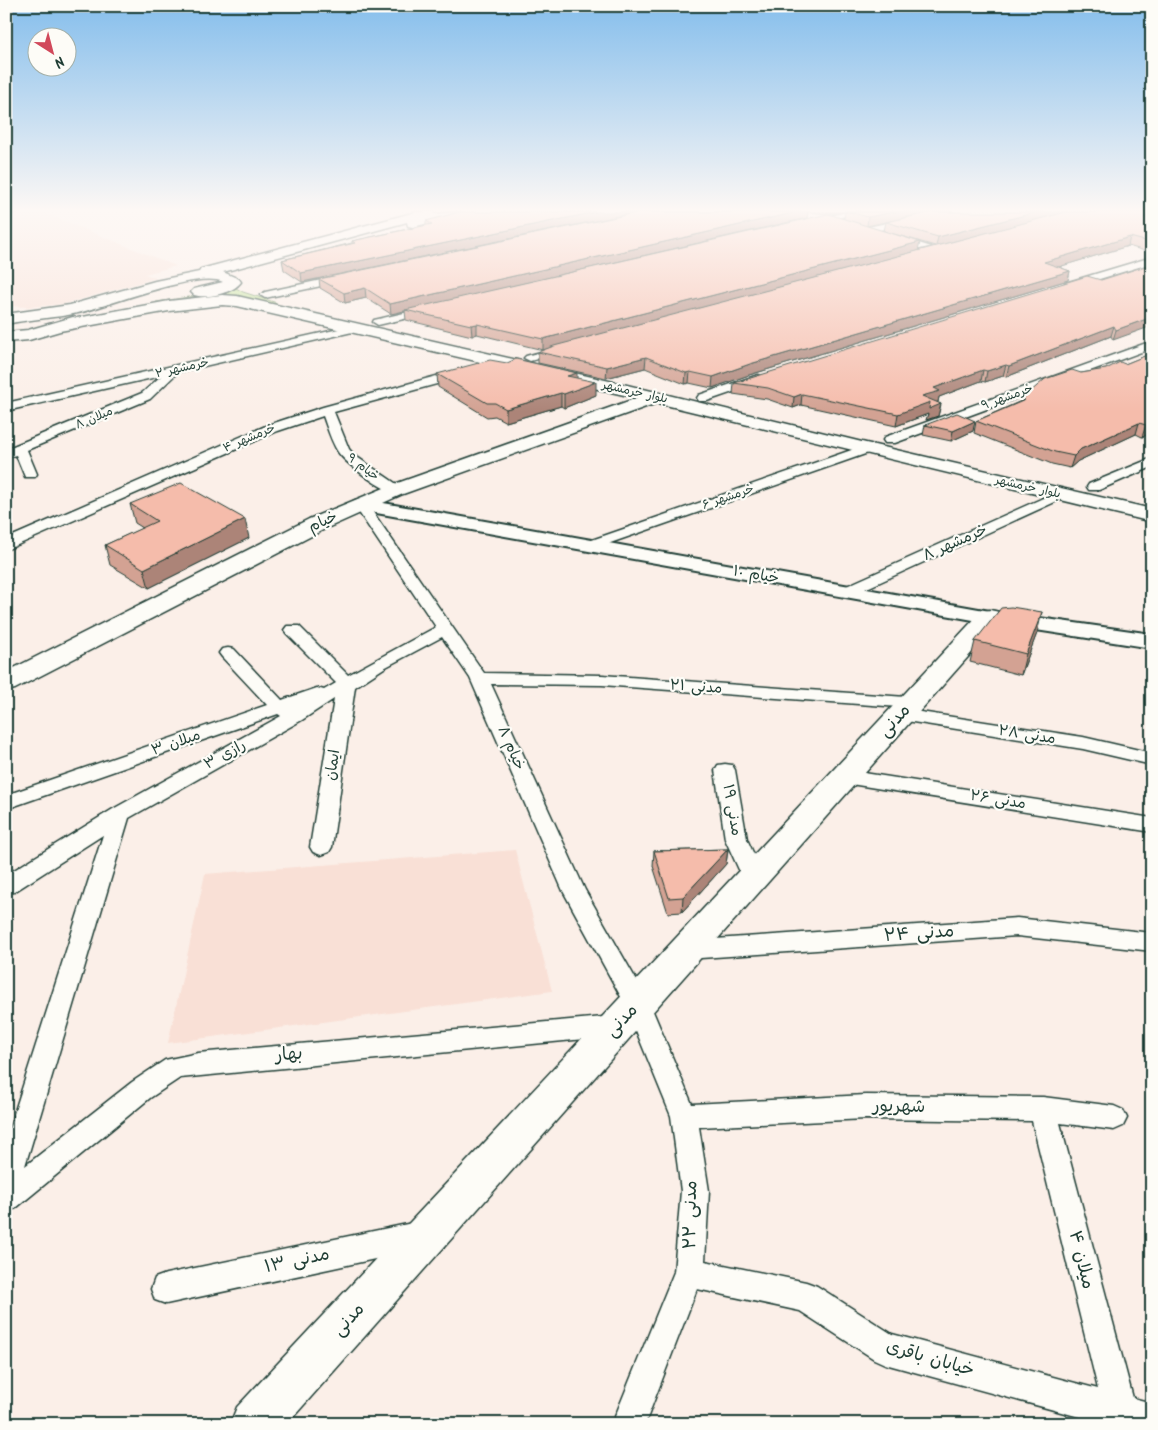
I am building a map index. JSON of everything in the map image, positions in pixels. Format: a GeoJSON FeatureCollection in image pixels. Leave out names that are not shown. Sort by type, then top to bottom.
{"type":"FeatureCollection","features":[{"type":"Feature","properties":{"kind":"main road"},"geometry":{"type":"LineString","coordinates":[[6,341],[29,335],[54,320],[80,308],[184,279]]}},
{"type":"Feature","properties":{"kind":"main road","name":"بلوار خرمشهر"},"geometry":{"type":"LineString","coordinates":[[232,279],[234,282],[273,298],[530,358],[708,404],[866,449],[1152,516]]}},
{"type":"Feature","properties":{"kind":"main road"},"geometry":{"type":"LineString","coordinates":[[6,319],[54,320],[153,299],[219,289],[241,279]]}},
{"type":"Feature","properties":{"kind":"main road","name":"بلوار خرمشهر"},"geometry":{"type":"LineString","coordinates":[[54,320],[222,300],[251,303],[656,397],[708,404],[890,440],[1152,501]]}},
{"type":"Feature","properties":{"kind":"main road"},"geometry":{"type":"LineString","coordinates":[[6,314],[54,320]]}},
{"type":"Feature","properties":{"kind":"main road"},"geometry":{"type":"LineString","coordinates":[[357,328],[378,322]]}},
{"type":"Feature","properties":{"kind":"main road"},"geometry":{"type":"LineString","coordinates":[[6,337],[29,335]]}},
{"type":"Feature","properties":{"kind":"main road","name":"خیام"},"geometry":{"type":"LineString","coordinates":[[6,683],[317,524],[396,490],[656,397]]}},
{"type":"Feature","properties":{"kind":"main road"},"geometry":{"type":"LineString","coordinates":[[598,418],[651,413],[708,404]]}},
{"type":"Feature","properties":{"kind":"main road","name":"مدنی"},"geometry":{"type":"LineString","coordinates":[[258,1423],[427,1234],[990,618]]}},
{"type":"Feature","properties":{"kind":"street"},"geometry":{"type":"LineString","coordinates":[[265,295],[340,279]]}},
{"type":"Feature","properties":{"kind":"street"},"geometry":{"type":"LineString","coordinates":[[1062,287],[1090,279]]}},
{"type":"Feature","properties":{"kind":"street"},"geometry":{"type":"LineString","coordinates":[[378,322],[442,308]]}},
{"type":"Feature","properties":{"kind":"street","name":"خرمشهر ۲"},"geometry":{"type":"LineString","coordinates":[[6,407],[357,328]]}},
{"type":"Feature","properties":{"kind":"street","name":"خرمشهر ۹"},"geometry":{"type":"LineString","coordinates":[[890,440],[1152,344]]}},
{"type":"Feature","properties":{"kind":"street"},"geometry":{"type":"LineString","coordinates":[[530,358],[578,345]]}},
{"type":"Feature","properties":{"kind":"street","name":"خرمشهر ۴"},"geometry":{"type":"LineString","coordinates":[[6,545],[248,438],[301,417],[504,362]]}},
{"type":"Feature","properties":{"kind":"street","name":"میلان ۸"},"geometry":{"type":"LineString","coordinates":[[6,454],[146,396],[174,370]]}},
{"type":"Feature","properties":{"kind":"street"},"geometry":{"type":"LineString","coordinates":[[708,404],[772,375]]}},
{"type":"Feature","properties":{"kind":"street","name":"خیام ۹"},"geometry":{"type":"LineString","coordinates":[[327,410],[343,450],[349,458],[396,490]]}},
{"type":"Feature","properties":{"kind":"street"},"geometry":{"type":"LineString","coordinates":[[20,449],[30,474]]}},
{"type":"Feature","properties":{"kind":"street","name":"خرمشهر ۶"},"geometry":{"type":"LineString","coordinates":[[591,545],[866,449]]}},
{"type":"Feature","properties":{"kind":"street"},"geometry":{"type":"LineString","coordinates":[[1094,487],[1152,462]]}},
{"type":"Feature","properties":{"kind":"street","name":"خرمشهر ۸"},"geometry":{"type":"LineString","coordinates":[[848,592],[1061,494]]}},
{"type":"Feature","properties":{"kind":"street","name":"خیام ۱۰"},"geometry":{"type":"LineString","coordinates":[[361,506],[591,545],[990,618],[1151,640]]}},
{"type":"Feature","properties":{"kind":"street","name":"خیام ۸"},"geometry":{"type":"LineString","coordinates":[[361,506],[480,678],[627,1015]]}},
{"type":"Feature","properties":{"kind":"street","name":"رازی ۳"},"geometry":{"type":"LineString","coordinates":[[6,886],[287,712],[346,684],[378,664],[446,628]]}},
{"type":"Feature","properties":{"kind":"street"},"geometry":{"type":"LineString","coordinates":[[293,630],[346,684]]}},
{"type":"Feature","properties":{"kind":"street"},"geometry":{"type":"LineString","coordinates":[[228,654],[287,712]]}},
{"type":"Feature","properties":{"kind":"street","name":"مدنی ۲۱"},"geometry":{"type":"LineString","coordinates":[[480,678],[602,680],[907,709]]}},
{"type":"Feature","properties":{"kind":"street","name":"ایمان"},"geometry":{"type":"LineString","coordinates":[[321,847],[346,684]]}},
{"type":"Feature","properties":{"kind":"street","name":"مدنی ۲۸"},"geometry":{"type":"LineString","coordinates":[[907,709],[1152,759]]}},
{"type":"Feature","properties":{"kind":"street","name":"میلان ۳"},"geometry":{"type":"LineString","coordinates":[[6,802],[287,712]]}},
{"type":"Feature","properties":{"kind":"street","name":"مدنی ۱۹"},"geometry":{"type":"LineString","coordinates":[[724,770],[736,839],[753,877]]}},
{"type":"Feature","properties":{"kind":"street","name":"مدنی ۲۶"},"geometry":{"type":"LineString","coordinates":[[845,776],[1152,825]]}},
{"type":"Feature","properties":{"kind":"street"},"geometry":{"type":"LineString","coordinates":[[6,1184],[120,814]]}},
{"type":"Feature","properties":{"kind":"street","name":"مدنی ۲۴"},"geometry":{"type":"LineString","coordinates":[[686,950],[1017,927],[1152,942]]}},
{"type":"Feature","properties":{"kind":"street","name":"مدنی ۲۲"},"geometry":{"type":"LineString","coordinates":[[627,1015],[684,1116],[694,1191],[689,1272],[628,1424]]}},
{"type":"Feature","properties":{"kind":"street","name":"بهار"},"geometry":{"type":"LineString","coordinates":[[6,1199],[142,1090],[174,1068],[627,1015]]}},
{"type":"Feature","properties":{"kind":"street","name":"شهریور"},"geometry":{"type":"LineString","coordinates":[[684,1116],[866,1107],[1043,1109],[1114,1118]]}},
{"type":"Feature","properties":{"kind":"street","name":"میلان ۴"},"geometry":{"type":"LineString","coordinates":[[1043,1109],[1120,1411]]}},
{"type":"Feature","properties":{"kind":"street","name":"مدنی ۱۳"},"geometry":{"type":"LineString","coordinates":[[166,1289],[427,1234]]}},
{"type":"Feature","properties":{"kind":"street","name":"خیابان باقری"},"geometry":{"type":"LineString","coordinates":[[689,1272],[806,1297],[885,1348],[1152,1420]]}},
{"type":"Feature","properties":{"kind":"shaded area"},"geometry":{"type":"Polygon","coordinates":[[[6,279],[153,279],[64,304],[29,307],[6,306],[6,279]]]}},
{"type":"Feature","properties":{"kind":"shaded area"},"geometry":{"type":"Polygon","coordinates":[[[515,850],[552,991],[168,1043],[205,874],[515,850]]]}},
{"type":"Feature","properties":{"kind":"green space"},"geometry":{"type":"Polygon","coordinates":[[[236,288],[277,303],[241,298],[159,304],[156,302],[215,293],[236,288]]]}},
{"type":"Feature","properties":{"kind":"building"},"geometry":{"type":"Polygon","coordinates":[[[319,279],[502,279],[390,304],[365,288],[344,293],[319,279]]]}},
{"type":"Feature","properties":{"kind":"building"},"geometry":{"type":"Polygon","coordinates":[[[543,279],[777,279],[543,339],[405,310],[543,279]]]}},
{"type":"Feature","properties":{"kind":"building"},"geometry":{"type":"Polygon","coordinates":[[[811,279],[1043,279],[750,364],[713,377],[690,372],[686,373],[646,357],[607,367],[538,352],[554,346],[811,279]]]}},
{"type":"Feature","properties":{"kind":"building"},"geometry":{"type":"Polygon","coordinates":[[[1078,279],[1152,279],[1152,317],[1116,330],[1114,326],[1009,366],[1006,365],[987,371],[983,370],[934,388],[940,391],[922,396],[941,404],[929,409],[930,402],[898,414],[802,394],[794,397],[768,388],[734,383],[1078,279]]]}},
{"type":"Feature","properties":{"kind":"building"},"geometry":{"type":"Polygon","coordinates":[[[1152,353],[1152,423],[1146,425],[1139,423],[1081,449],[1074,456],[1055,452],[976,421],[1025,400],[1022,399],[1045,379],[1072,370],[1081,373],[1106,369],[1120,362],[1125,364],[1152,353]]]}},
{"type":"Feature","properties":{"kind":"building"},"geometry":{"type":"Polygon","coordinates":[[[516,359],[577,373],[567,376],[596,382],[564,394],[561,393],[506,409],[495,403],[487,403],[437,374],[490,360],[507,363],[516,359]]]}},
{"type":"Feature","properties":{"kind":"building"},"geometry":{"type":"Polygon","coordinates":[[[957,413],[975,421],[953,431],[925,425],[957,413]]]}},
{"type":"Feature","properties":{"kind":"building"},"geometry":{"type":"Polygon","coordinates":[[[181,483],[245,519],[144,569],[105,545],[157,521],[130,504],[181,483]]]}},
{"type":"Feature","properties":{"kind":"building"},"geometry":{"type":"Polygon","coordinates":[[[1011,607],[1042,612],[1026,654],[975,641],[1001,608],[1011,607]]]}},
{"type":"Feature","properties":{"kind":"building"},"geometry":{"type":"Polygon","coordinates":[[[728,849],[683,897],[669,898],[654,851],[728,849]]]}}]}
